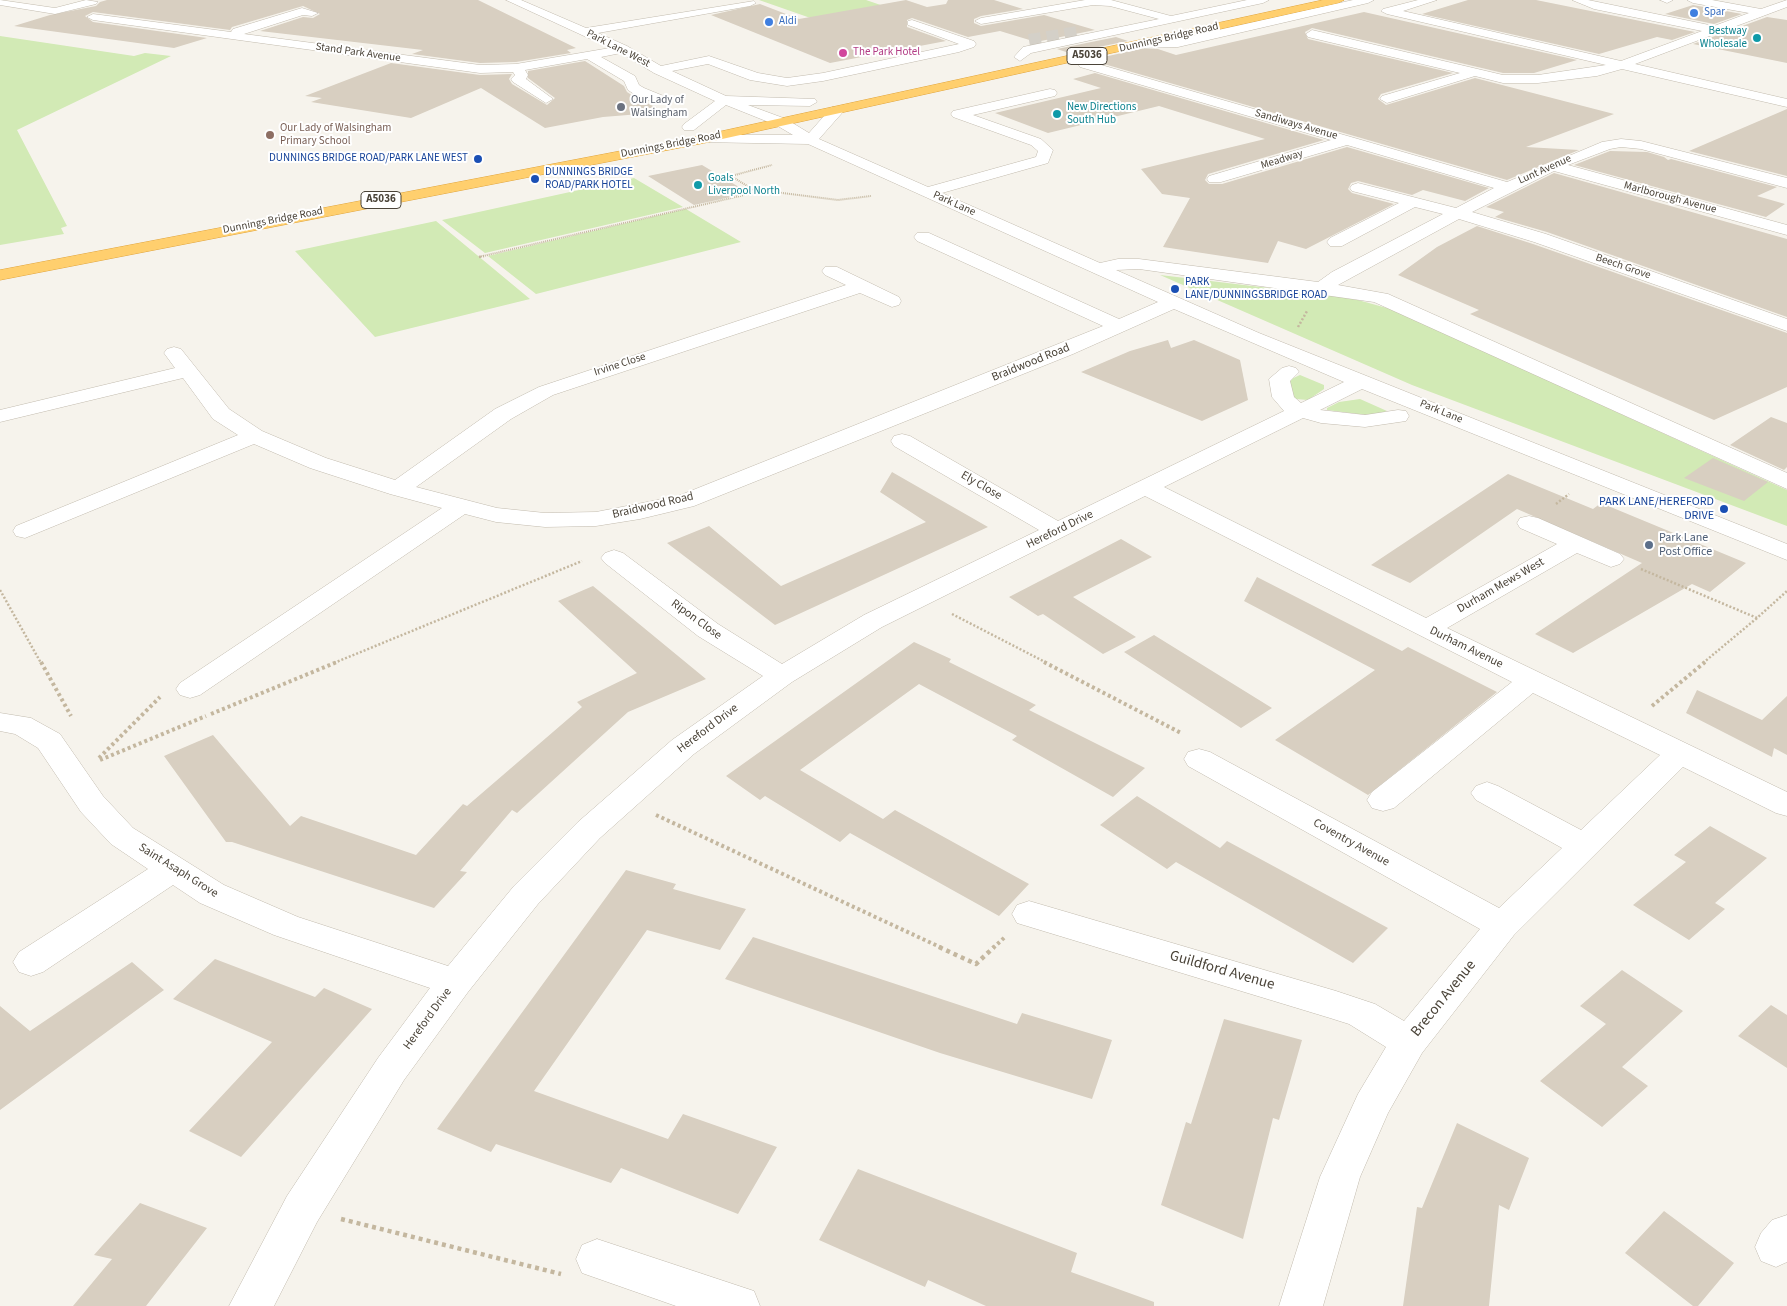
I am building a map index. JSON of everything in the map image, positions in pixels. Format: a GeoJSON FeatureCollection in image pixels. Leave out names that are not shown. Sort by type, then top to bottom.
{"type":"FeatureCollection","features":[{"type":"Feature","properties":{"kind":"highway","name":"Dunnings Bridge Road"},"geometry":{"type":"LineString","coordinates":[[974,67],[1026,49],[1287,0]]}},
{"type":"Feature","properties":{"kind":"highway","name":"Dunnings Bridge Road"},"geometry":{"type":"LineString","coordinates":[[764,120],[837,110],[1338,0]]}},
{"type":"Feature","properties":{"kind":"highway"},"geometry":{"type":"LineString","coordinates":[[1112,34],[1142,44]]}},
{"type":"Feature","properties":{"kind":"highway","name":"Dunnings Bridge Road"},"geometry":{"type":"LineString","coordinates":[[0,275],[704,139],[764,120],[815,100]]}},
{"type":"Feature","properties":{"kind":"highway","name":"Dunnings Bridge Road"},"geometry":{"type":"LineString","coordinates":[[431,176],[586,148],[731,117]]}},
{"type":"Feature","properties":{"kind":"highway"},"geometry":{"type":"LineString","coordinates":[[689,127],[731,126],[764,120]]}},
{"type":"Feature","properties":{"kind":"street"},"geometry":{"type":"LineString","coordinates":[[1199,2],[1230,10],[1263,0]]}},
{"type":"Feature","properties":{"kind":"street"},"geometry":{"type":"LineString","coordinates":[[1387,11],[1432,0]]}},
{"type":"Feature","properties":{"kind":"street"},"geometry":{"type":"LineString","coordinates":[[1578,0],[1594,6],[1715,30]]}},
{"type":"Feature","properties":{"kind":"street"},"geometry":{"type":"LineString","coordinates":[[1612,0],[1611,2],[1641,8]]}},
{"type":"Feature","properties":{"kind":"street"},"geometry":{"type":"LineString","coordinates":[[1626,13],[1666,0]]}},
{"type":"Feature","properties":{"kind":"street"},"geometry":{"type":"LineString","coordinates":[[1693,0],[1762,13]]}},
{"type":"Feature","properties":{"kind":"street"},"geometry":{"type":"LineString","coordinates":[[1779,0],[1787,2]]}},
{"type":"Feature","properties":{"kind":"street"},"geometry":{"type":"LineString","coordinates":[[517,2],[547,1]]}},
{"type":"Feature","properties":{"kind":"street"},"geometry":{"type":"LineString","coordinates":[[981,21],[1078,1],[1110,3],[1179,20]]}},
{"type":"Feature","properties":{"kind":"street"},"geometry":{"type":"LineString","coordinates":[[1142,44],[1178,43],[1365,1],[1387,11],[1787,103]]}},
{"type":"Feature","properties":{"kind":"street"},"geometry":{"type":"LineString","coordinates":[[0,2],[55,11],[92,2]]}},
{"type":"Feature","properties":{"kind":"street","name":"Park Lane West"},"geometry":{"type":"LineString","coordinates":[[517,2],[623,49],[660,70],[764,120]]}},
{"type":"Feature","properties":{"kind":"street"},"geometry":{"type":"LineString","coordinates":[[1312,34],[1503,79],[1538,80],[1597,72],[1624,64],[1787,2]]}},
{"type":"Feature","properties":{"kind":"street"},"geometry":{"type":"LineString","coordinates":[[585,32],[750,3]]}},
{"type":"Feature","properties":{"kind":"street"},"geometry":{"type":"LineString","coordinates":[[230,35],[302,11],[312,13]]}},
{"type":"Feature","properties":{"kind":"street","name":"Stand Park Avenue"},"geometry":{"type":"LineString","coordinates":[[93,17],[469,68],[516,68],[623,49]]}},
{"type":"Feature","properties":{"kind":"street"},"geometry":{"type":"LineString","coordinates":[[660,70],[709,60],[755,77],[787,82],[823,78],[970,44],[912,23]]}},
{"type":"Feature","properties":{"kind":"street"},"geometry":{"type":"LineString","coordinates":[[1078,32],[1094,29],[1112,34]]}},
{"type":"Feature","properties":{"kind":"street"},"geometry":{"type":"LineString","coordinates":[[589,55],[630,79],[633,87],[639,92],[661,100]]}},
{"type":"Feature","properties":{"kind":"street","name":"Sandiways Avenue"},"geometry":{"type":"LineString","coordinates":[[1084,64],[1508,187]]}},
{"type":"Feature","properties":{"kind":"street"},"geometry":{"type":"LineString","coordinates":[[516,68],[522,75],[518,79],[546,99]]}},
{"type":"Feature","properties":{"kind":"street"},"geometry":{"type":"LineString","coordinates":[[1387,100],[1474,72]]}},
{"type":"Feature","properties":{"kind":"street"},"geometry":{"type":"LineString","coordinates":[[927,192],[1044,160],[1046,150],[1036,142],[958,114],[1050,93]]}},
{"type":"Feature","properties":{"kind":"street"},"geometry":{"type":"LineString","coordinates":[[689,127],[724,100],[815,100]]}},
{"type":"Feature","properties":{"kind":"street","name":"Park Lane West"},"geometry":{"type":"LineString","coordinates":[[724,100],[725,110],[731,117],[764,120]]}},
{"type":"Feature","properties":{"kind":"street"},"geometry":{"type":"LineString","coordinates":[[704,139],[810,140],[837,110]]}},
{"type":"Feature","properties":{"kind":"street","name":"Park Lane"},"geometry":{"type":"LineString","coordinates":[[764,120],[781,135],[810,140],[1252,337],[1787,554]]}},
{"type":"Feature","properties":{"kind":"street","name":"Meadway"},"geometry":{"type":"LineString","coordinates":[[1215,179],[1348,140]]}},
{"type":"Feature","properties":{"kind":"street","name":"Lunt Avenue"},"geometry":{"type":"LineString","coordinates":[[1322,288],[1338,276],[1457,213],[1508,187],[1594,149],[1621,143],[1664,150],[1787,182]]}},
{"type":"Feature","properties":{"kind":"street","name":"Marlborough Avenue"},"geometry":{"type":"LineString","coordinates":[[1553,166],[1787,230]]}},
{"type":"Feature","properties":{"kind":"street","name":"Beech Grove"},"geometry":{"type":"LineString","coordinates":[[1358,188],[1457,213],[1540,238],[1787,325]]}},
{"type":"Feature","properties":{"kind":"street"},"geometry":{"type":"LineString","coordinates":[[1336,242],[1413,202]]}},
{"type":"Feature","properties":{"kind":"street"},"geometry":{"type":"LineString","coordinates":[[923,237],[1118,326]]}},
{"type":"Feature","properties":{"kind":"street"},"geometry":{"type":"LineString","coordinates":[[1098,268],[1118,264],[1139,264],[1361,293],[1400,306],[1787,482]]}},
{"type":"Feature","properties":{"kind":"street"},"geometry":{"type":"LineString","coordinates":[[831,271],[892,301]]}},
{"type":"Feature","properties":{"kind":"street","name":"Irvine Close"},"geometry":{"type":"LineString","coordinates":[[398,489],[503,414],[546,391],[862,286]]}},
{"type":"Feature","properties":{"kind":"street","name":"Braidwood Road"},"geometry":{"type":"LineString","coordinates":[[0,416],[180,362],[221,414],[254,436],[318,463],[398,489],[496,515],[545,520],[596,519],[640,512],[686,501],[1057,354],[1174,302]]}},
{"type":"Feature","properties":{"kind":"street"},"geometry":{"type":"LineString","coordinates":[[1289,372],[1279,378],[1283,397],[1288,405],[1301,411],[1321,417],[1365,421],[1398,416]]}},
{"type":"Feature","properties":{"kind":"street","name":"Hereford Drive"},"geometry":{"type":"LineString","coordinates":[[251,1306],[302,1209],[391,1069],[455,982],[526,895],[590,830],[683,747],[782,676],[873,622],[922,596],[1147,488],[1362,381]]}},
{"type":"Feature","properties":{"kind":"street"},"geometry":{"type":"LineString","coordinates":[[25,531],[254,436]]}},
{"type":"Feature","properties":{"kind":"street","name":"Ely Close"},"geometry":{"type":"LineString","coordinates":[[902,441],[1059,531]]}},
{"type":"Feature","properties":{"kind":"street","name":"Durham Avenue"},"geometry":{"type":"LineString","coordinates":[[1147,488],[1426,629],[1787,805]]}},
{"type":"Feature","properties":{"kind":"street"},"geometry":{"type":"LineString","coordinates":[[190,689],[464,505]]}},
{"type":"Feature","properties":{"kind":"street"},"geometry":{"type":"LineString","coordinates":[[1530,523],[1611,559]]}},
{"type":"Feature","properties":{"kind":"street","name":"Durham Mews West"},"geometry":{"type":"LineString","coordinates":[[1426,629],[1576,544]]}},
{"type":"Feature","properties":{"kind":"street","name":"Ripon Close"},"geometry":{"type":"LineString","coordinates":[[614,558],[708,630],[782,676]]}},
{"type":"Feature","properties":{"kind":"street"},"geometry":{"type":"LineString","coordinates":[[1383,800],[1532,681]]}},
{"type":"Feature","properties":{"kind":"street","name":"Saint Asaph Grove"},"geometry":{"type":"LineString","coordinates":[[0,722],[21,725],[35,731],[49,741],[92,804],[122,836],[212,894],[286,926],[455,982]]}},
{"type":"Feature","properties":{"kind":"street","name":"Brecon Avenue"},"geometry":{"type":"LineString","coordinates":[[1301,1306],[1315,1253],[1340,1177],[1372,1106],[1409,1042],[1502,926],[1680,753]]}},
{"type":"Feature","properties":{"kind":"street","name":"Coventry Avenue"},"geometry":{"type":"LineString","coordinates":[[1199,759],[1502,926]]}},
{"type":"Feature","properties":{"kind":"street"},"geometry":{"type":"LineString","coordinates":[[1487,793],[1585,847]]}},
{"type":"Feature","properties":{"kind":"street"},"geometry":{"type":"LineString","coordinates":[[31,962],[172,869]]}},
{"type":"Feature","properties":{"kind":"street","name":"Guildford Avenue"},"geometry":{"type":"LineString","coordinates":[[1029,914],[1336,1005],[1362,1014],[1409,1042]]}},
{"type":"Feature","properties":{"kind":"street"},"geometry":{"type":"LineString","coordinates":[[597,1259],[738,1306]]}},
{"type":"Feature","properties":{"kind":"path"},"geometry":{"type":"LineString","coordinates":[[757,192],[731,176],[832,150]]}},
{"type":"Feature","properties":{"kind":"path"},"geometry":{"type":"LineString","coordinates":[[480,257],[757,192],[775,192],[838,200],[863,195],[877,196]]}},
{"type":"Feature","properties":{"kind":"path"},"geometry":{"type":"LineString","coordinates":[[1530,523],[1594,476]]}},
{"type":"Feature","properties":{"kind":"path"},"geometry":{"type":"LineString","coordinates":[[1611,559],[1623,561],[1757,618]]}},
{"type":"Feature","properties":{"kind":"path"},"geometry":{"type":"LineString","coordinates":[[0,590],[72,719]]}},
{"type":"Feature","properties":{"kind":"path"},"geometry":{"type":"LineString","coordinates":[[1626,728],[1787,591]]}},
{"type":"Feature","properties":{"kind":"path"},"geometry":{"type":"LineString","coordinates":[[922,596],[960,619],[1190,738],[1199,759]]}},
{"type":"Feature","properties":{"kind":"path"},"geometry":{"type":"LineString","coordinates":[[70,772],[95,762],[167,690],[190,689]]}},
{"type":"Feature","properties":{"kind":"path"},"geometry":{"type":"LineString","coordinates":[[623,800],[976,964],[1029,914]]}},
{"type":"Feature","properties":{"kind":"path"},"geometry":{"type":"LineString","coordinates":[[302,1209],[565,1275],[597,1259]]}},
{"type":"Feature","properties":{"kind":"green space"},"geometry":{"type":"Polygon","coordinates":[[[759,0],[866,0],[913,16],[842,29],[759,0]]]}},
{"type":"Feature","properties":{"kind":"green space"},"geometry":{"type":"Polygon","coordinates":[[[0,36],[134,56],[145,53],[171,56],[17,130],[67,226],[61,228],[64,234],[0,245],[0,36]]]}},
{"type":"Feature","properties":{"kind":"green space"},"geometry":{"type":"Polygon","coordinates":[[[634,178],[683,207],[485,253],[442,220],[634,178]]]}},
{"type":"Feature","properties":{"kind":"green space"},"geometry":{"type":"Polygon","coordinates":[[[686,209],[741,242],[536,294],[488,256],[686,209]]]}},
{"type":"Feature","properties":{"kind":"green space"},"geometry":{"type":"Polygon","coordinates":[[[436,221],[530,299],[375,337],[295,251],[436,221]]]}},
{"type":"Feature","properties":{"kind":"green space"},"geometry":{"type":"Polygon","coordinates":[[[1160,275],[1328,295],[1358,300],[1394,310],[1787,490],[1787,526],[1412,385],[1160,275]]]}},
{"type":"Feature","properties":{"kind":"green space"},"geometry":{"type":"Polygon","coordinates":[[[1300,375],[1324,385],[1324,389],[1308,400],[1296,399],[1293,397],[1289,380],[1300,375]]]}},
{"type":"Feature","properties":{"kind":"green space"},"geometry":{"type":"Polygon","coordinates":[[[1360,399],[1387,411],[1373,416],[1327,410],[1327,408],[1339,402],[1360,399]]]}},
{"type":"Feature","properties":{"kind":"building"},"geometry":{"type":"Polygon","coordinates":[[[107,0],[478,0],[576,48],[567,50],[571,53],[516,62],[480,63],[412,54],[423,50],[260,31],[303,17],[313,18],[320,14],[303,6],[232,27],[230,30],[93,12],[85,16],[93,22],[207,38],[174,48],[14,26],[50,15],[96,6],[100,2],[107,0]]]}},
{"type":"Feature","properties":{"kind":"building"},"geometry":{"type":"Polygon","coordinates":[[[906,0],[927,7],[946,4],[948,0],[994,0],[1023,9],[981,16],[974,19],[974,23],[981,26],[1044,15],[1095,30],[1036,42],[1000,31],[968,37],[912,18],[907,20],[907,27],[946,41],[830,63],[711,15],[760,4],[799,19],[906,0]]]}},
{"type":"Feature","properties":{"kind":"building"},"geometry":{"type":"Polygon","coordinates":[[[1468,0],[1536,0],[1695,32],[1672,40],[1657,37],[1599,54],[1422,14],[1468,0]]]}},
{"type":"Feature","properties":{"kind":"building","name":"Spar"},"geometry":{"type":"Polygon","coordinates":[[[1693,5],[1742,14],[1714,24],[1665,14],[1693,5]]]}},
{"type":"Feature","properties":{"kind":"building"},"geometry":{"type":"Polygon","coordinates":[[[1364,12],[1577,60],[1534,73],[1503,73],[1312,28],[1305,32],[1308,39],[1453,73],[1381,94],[1378,99],[1386,105],[1475,78],[1614,114],[1526,147],[1579,150],[1507,180],[1090,60],[1140,49],[1158,49],[1176,55],[1364,12]]]}},
{"type":"Feature","properties":{"kind":"building","name":"Bestway Wholesale"},"geometry":{"type":"Polygon","coordinates":[[[1767,17],[1787,20],[1787,63],[1693,44],[1767,17]]]}},
{"type":"Feature","properties":{"kind":"building"},"geometry":{"type":"Polygon","coordinates":[[[1116,37],[1128,41],[1069,53],[1057,49],[1116,37]]]}},
{"type":"Feature","properties":{"kind":"building"},"geometry":{"type":"Polygon","coordinates":[[[585,61],[624,86],[627,92],[633,96],[665,112],[603,117],[545,128],[481,88],[411,118],[311,102],[322,98],[305,96],[391,63],[480,75],[512,74],[509,79],[512,84],[547,105],[555,98],[528,78],[528,71],[585,61]]]}},
{"type":"Feature","properties":{"kind":"building"},"geometry":{"type":"Polygon","coordinates":[[[1095,73],[1324,140],[1208,174],[1205,180],[1209,184],[1222,184],[1347,147],[1489,188],[1465,201],[1423,190],[1412,195],[1358,181],[1351,183],[1348,189],[1352,193],[1394,204],[1306,249],[1278,241],[1268,263],[1163,247],[1190,198],[1162,194],[1141,169],[1265,139],[1159,106],[1048,133],[995,113],[1101,88],[1073,79],[1095,73]]]}},
{"type":"Feature","properties":{"kind":"building"},"geometry":{"type":"Polygon","coordinates":[[[1787,109],[1787,176],[1689,151],[1787,109]]]}},
{"type":"Feature","properties":{"kind":"building"},"geometry":{"type":"Polygon","coordinates":[[[1610,151],[1647,152],[1668,160],[1671,159],[1777,187],[1757,196],[1785,204],[1766,217],[1574,165],[1610,151]]]}},
{"type":"Feature","properties":{"kind":"building","name":"Goals Liverpool North"},"geometry":{"type":"Polygon","coordinates":[[[702,165],[749,193],[694,205],[648,176],[702,165]]]}},
{"type":"Feature","properties":{"kind":"building"},"geometry":{"type":"Polygon","coordinates":[[[1554,173],[1787,239],[1787,317],[1547,232],[1495,217],[1504,212],[1486,207],[1554,173]]]}},
{"type":"Feature","properties":{"kind":"building"},"geometry":{"type":"Polygon","coordinates":[[[1477,226],[1787,333],[1787,387],[1714,420],[1470,314],[1479,310],[1398,275],[1437,247],[1477,226]]]}},
{"type":"Feature","properties":{"kind":"building"},"geometry":{"type":"Polygon","coordinates":[[[1168,340],[1171,348],[1194,340],[1240,360],[1248,400],[1202,421],[1081,372],[1130,351],[1168,340]]]}},
{"type":"Feature","properties":{"kind":"building"},"geometry":{"type":"Polygon","coordinates":[[[1771,417],[1787,423],[1787,467],[1784,470],[1730,445],[1771,417]]]}},
{"type":"Feature","properties":{"kind":"building"},"geometry":{"type":"Polygon","coordinates":[[[1713,458],[1768,482],[1744,501],[1684,478],[1713,458]]]}},
{"type":"Feature","properties":{"kind":"building"},"geometry":{"type":"Polygon","coordinates":[[[892,472],[988,527],[775,625],[667,543],[709,526],[781,586],[926,522],[880,492],[892,472]]]}},
{"type":"Feature","properties":{"kind":"building"},"geometry":{"type":"Polygon","coordinates":[[[1508,474],[1593,509],[1601,503],[1746,563],[1710,592],[1692,584],[1573,653],[1535,634],[1642,563],[1517,509],[1410,583],[1371,565],[1508,474]]]}},
{"type":"Feature","properties":{"kind":"building"},"geometry":{"type":"Polygon","coordinates":[[[1121,539],[1152,557],[1073,597],[1136,637],[1103,654],[1043,614],[1038,616],[1009,597],[1121,539]]]}},
{"type":"Feature","properties":{"kind":"building"},"geometry":{"type":"Polygon","coordinates":[[[1257,577],[1402,651],[1408,647],[1497,692],[1368,795],[1275,740],[1375,670],[1244,601],[1257,577]]]}},
{"type":"Feature","properties":{"kind":"building"},"geometry":{"type":"Polygon","coordinates":[[[593,586],[706,679],[628,712],[517,813],[512,810],[460,871],[467,872],[434,908],[232,842],[226,842],[164,756],[213,735],[290,826],[301,816],[416,855],[463,804],[467,806],[582,707],[577,702],[637,673],[558,601],[593,586]]]}},
{"type":"Feature","properties":{"kind":"building"},"geometry":{"type":"Polygon","coordinates":[[[1154,635],[1272,708],[1241,728],[1124,652],[1154,635]]]}},
{"type":"Feature","properties":{"kind":"building"},"geometry":{"type":"Polygon","coordinates":[[[914,642],[951,659],[949,662],[1036,705],[1029,710],[1145,768],[1113,797],[1012,740],[1017,736],[919,684],[800,770],[883,819],[895,810],[1029,884],[999,916],[850,833],[840,842],[765,796],[760,800],[726,776],[914,642]]]}},
{"type":"Feature","properties":{"kind":"building"},"geometry":{"type":"Polygon","coordinates":[[[1697,690],[1762,720],[1787,696],[1787,755],[1774,748],[1772,757],[1686,713],[1697,690]]]}},
{"type":"Feature","properties":{"kind":"building"},"geometry":{"type":"Polygon","coordinates":[[[1137,796],[1220,848],[1227,841],[1388,928],[1353,963],[1176,862],[1167,869],[1100,825],[1137,796]]]}},
{"type":"Feature","properties":{"kind":"building"},"geometry":{"type":"Polygon","coordinates":[[[1710,826],[1767,858],[1715,903],[1725,909],[1689,940],[1633,905],[1686,862],[1674,855],[1710,826]]]}},
{"type":"Feature","properties":{"kind":"building"},"geometry":{"type":"Polygon","coordinates":[[[626,870],[676,884],[673,889],[746,909],[720,950],[647,930],[534,1091],[668,1139],[683,1114],[777,1147],[738,1214],[621,1168],[611,1183],[496,1144],[491,1152],[437,1129],[626,870]]]}},
{"type":"Feature","properties":{"kind":"building"},"geometry":{"type":"Polygon","coordinates":[[[753,937],[1017,1024],[1022,1013],[1112,1040],[1092,1099],[940,1053],[725,979],[753,937]]]}},
{"type":"Feature","properties":{"kind":"building"},"geometry":{"type":"Polygon","coordinates":[[[215,959],[315,997],[324,988],[372,1009],[241,1157],[189,1131],[272,1042],[173,999],[215,959]]]}},
{"type":"Feature","properties":{"kind":"building"},"geometry":{"type":"Polygon","coordinates":[[[132,962],[164,990],[0,1110],[0,1006],[30,1031],[132,962]]]}},
{"type":"Feature","properties":{"kind":"building"},"geometry":{"type":"Polygon","coordinates":[[[1622,970],[1683,1011],[1622,1067],[1648,1086],[1602,1127],[1540,1081],[1606,1024],[1580,1006],[1622,970]]]}},
{"type":"Feature","properties":{"kind":"building"},"geometry":{"type":"Polygon","coordinates":[[[1771,1005],[1787,1015],[1787,1068],[1738,1036],[1771,1005]]]}},
{"type":"Feature","properties":{"kind":"building"},"geometry":{"type":"Polygon","coordinates":[[[1224,1019],[1302,1040],[1279,1120],[1273,1118],[1243,1239],[1161,1205],[1186,1122],[1191,1124],[1224,1019]]]}},
{"type":"Feature","properties":{"kind":"building"},"geometry":{"type":"Polygon","coordinates":[[[1457,1123],[1529,1158],[1509,1210],[1499,1205],[1489,1306],[1403,1306],[1417,1207],[1422,1208],[1457,1123]]]}},
{"type":"Feature","properties":{"kind":"building"},"geometry":{"type":"Polygon","coordinates":[[[858,1169],[1077,1253],[1071,1272],[1154,1302],[1154,1306],[986,1306],[928,1280],[925,1287],[819,1240],[858,1169]]]}},
{"type":"Feature","properties":{"kind":"building"},"geometry":{"type":"Polygon","coordinates":[[[140,1203],[207,1228],[146,1306],[73,1306],[112,1259],[94,1255],[140,1203]]]}},
{"type":"Feature","properties":{"kind":"building"},"geometry":{"type":"Polygon","coordinates":[[[1664,1211],[1734,1263],[1698,1306],[1693,1306],[1625,1253],[1664,1211]]]}},
{"type":"Feature","properties":{"kind":"tunnel"},"geometry":{"type":"LineString","coordinates":[[1029,40],[1078,32]]}},
{"type":"Feature","properties":{"kind":"place","name":"Spar"},"geometry":{"type":"Point","coordinates":[1694,13]}},
{"type":"Feature","properties":{"kind":"place","name":"Aldi"},"geometry":{"type":"Point","coordinates":[769,22]}},
{"type":"Feature","properties":{"kind":"place","name":"Bestway Wholesale"},"geometry":{"type":"Point","coordinates":[1757,38]}},
{"type":"Feature","properties":{"kind":"place","name":"The Park Hotel"},"geometry":{"type":"Point","coordinates":[843,53]}},
{"type":"Feature","properties":{"kind":"place","name":"Our Lady of Walsingham"},"geometry":{"type":"Point","coordinates":[621,107]}},
{"type":"Feature","properties":{"kind":"place","name":"New Directions South Hub"},"geometry":{"type":"Point","coordinates":[1057,114]}},
{"type":"Feature","properties":{"kind":"place","name":"Our Lady of Walsingham Primary School"},"geometry":{"type":"Point","coordinates":[270,135]}},
{"type":"Feature","properties":{"kind":"place","name":"DUNNINGS BRIDGE ROAD/PARK LANE WEST"},"geometry":{"type":"Point","coordinates":[478,159]}},
{"type":"Feature","properties":{"kind":"place","name":"DUNNINGS BRIDGE ROAD/PARK HOTEL"},"geometry":{"type":"Point","coordinates":[535,179]}},
{"type":"Feature","properties":{"kind":"place","name":"Goals Liverpool North"},"geometry":{"type":"Point","coordinates":[698,185]}},
{"type":"Feature","properties":{"kind":"place","name":"PARK LANE/DUNNINGSBRIDGE ROAD"},"geometry":{"type":"Point","coordinates":[1175,289]}},
{"type":"Feature","properties":{"kind":"place","name":"PARK LANE/HEREFORD DRIVE"},"geometry":{"type":"Point","coordinates":[1724,509]}},
{"type":"Feature","properties":{"kind":"place","name":"Park Lane Post Office"},"geometry":{"type":"Point","coordinates":[1649,545]}}]}
